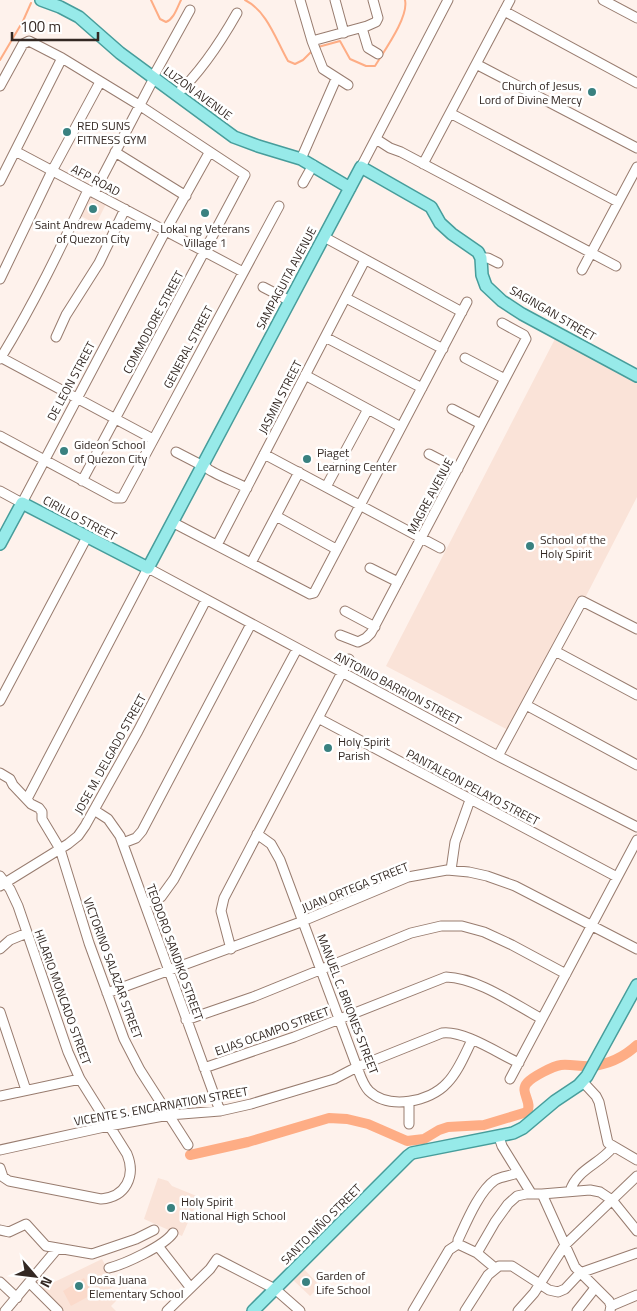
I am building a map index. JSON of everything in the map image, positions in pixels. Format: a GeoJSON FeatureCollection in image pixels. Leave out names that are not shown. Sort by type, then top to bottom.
{"type":"FeatureCollection","features":[{"type":"Feature","properties":{"kind":"main road","name":"LUZON AVENUE"},"geometry":{"type":"LineString","coordinates":[[41,0],[79,17],[120,53],[234,136],[313,165],[350,188]]}},
{"type":"Feature","properties":{"kind":"main road","name":"SAMPAGUITA AVENUE"},"geometry":{"type":"LineString","coordinates":[[148,568],[172,522],[205,467],[361,167]]}},
{"type":"Feature","properties":{"kind":"main road"},"geometry":{"type":"LineString","coordinates":[[361,167],[432,207],[440,223],[452,234],[473,248],[481,258]]}},
{"type":"Feature","properties":{"kind":"main road","name":"SAGINGAN STREET"},"geometry":{"type":"LineString","coordinates":[[481,258],[482,275],[486,286],[502,301],[522,314],[637,376]]}},
{"type":"Feature","properties":{"kind":"main road","name":"CIRILLO STREET"},"geometry":{"type":"LineString","coordinates":[[22,503],[148,568]]}},
{"type":"Feature","properties":{"kind":"main road","name":"DE LEON STREET"},"geometry":{"type":"LineString","coordinates":[[0,544],[22,503]]}},
{"type":"Feature","properties":{"kind":"main road"},"geometry":{"type":"LineString","coordinates":[[499,1137],[518,1131],[582,1082],[598,1059],[637,985]]}},
{"type":"Feature","properties":{"kind":"main road","name":"SANTO NIÑO STREET"},"geometry":{"type":"LineString","coordinates":[[253,1311],[412,1153],[499,1137]]}},
{"type":"Feature","properties":{"kind":"street"},"geometry":{"type":"LineString","coordinates":[[300,0],[322,69],[348,85]]}},
{"type":"Feature","properties":{"kind":"street"},"geometry":{"type":"LineString","coordinates":[[335,0],[344,33]]}},
{"type":"Feature","properties":{"kind":"street"},"geometry":{"type":"LineString","coordinates":[[314,47],[378,20],[373,0]]}},
{"type":"Feature","properties":{"kind":"street","name":"SAMPAGUITA AVENUE"},"geometry":{"type":"LineString","coordinates":[[361,167],[448,0]]}},
{"type":"Feature","properties":{"kind":"street"},"geometry":{"type":"LineString","coordinates":[[424,164],[510,0]]}},
{"type":"Feature","properties":{"kind":"street"},"geometry":{"type":"LineString","coordinates":[[603,0],[637,18]]}},
{"type":"Feature","properties":{"kind":"street"},"geometry":{"type":"LineString","coordinates":[[153,439],[0,358],[49,272],[91,191],[115,152],[190,10]]}},
{"type":"Feature","properties":{"kind":"street"},"geometry":{"type":"LineString","coordinates":[[504,12],[637,83]]}},
{"type":"Feature","properties":{"kind":"street"},"geometry":{"type":"LineString","coordinates":[[176,95],[203,66],[237,13]]}},
{"type":"Feature","properties":{"kind":"street"},"geometry":{"type":"LineString","coordinates":[[362,28],[368,48],[378,54]]}},
{"type":"Feature","properties":{"kind":"street"},"geometry":{"type":"LineString","coordinates":[[0,86],[23,44],[26,42],[33,43],[62,58],[139,105],[209,153]]}},
{"type":"Feature","properties":{"kind":"street"},"geometry":{"type":"LineString","coordinates":[[0,181],[62,58]]}},
{"type":"Feature","properties":{"kind":"street"},"geometry":{"type":"LineString","coordinates":[[476,64],[637,148]]}},
{"type":"Feature","properties":{"kind":"street"},"geometry":{"type":"LineString","coordinates":[[301,160],[336,79]]}},
{"type":"Feature","properties":{"kind":"street"},"geometry":{"type":"LineString","coordinates":[[0,279],[52,171],[100,82]]}},
{"type":"Feature","properties":{"kind":"street"},"geometry":{"type":"LineString","coordinates":[[450,113],[618,202]]}},
{"type":"Feature","properties":{"kind":"street"},"geometry":{"type":"LineString","coordinates":[[376,139],[616,266]]}},
{"type":"Feature","properties":{"kind":"street","name":"AFP ROAD"},"geometry":{"type":"LineString","coordinates":[[15,151],[243,272]]}},
{"type":"Feature","properties":{"kind":"street"},"geometry":{"type":"LineString","coordinates":[[115,152],[186,196]]}},
{"type":"Feature","properties":{"kind":"street","name":"COMMODORE STREET"},"geometry":{"type":"LineString","coordinates":[[82,481],[245,175],[209,153]]}},
{"type":"Feature","properties":{"kind":"street","name":"DE LEON STREET"},"geometry":{"type":"LineString","coordinates":[[22,503],[166,230],[209,153]]}},
{"type":"Feature","properties":{"kind":"street"},"geometry":{"type":"LineString","coordinates":[[303,183],[313,165]]}},
{"type":"Feature","properties":{"kind":"street"},"geometry":{"type":"LineString","coordinates":[[582,270],[637,167]]}},
{"type":"Feature","properties":{"kind":"street","name":"GENERAL STREET"},"geometry":{"type":"LineString","coordinates":[[82,481],[119,499],[124,496],[279,206]]}},
{"type":"Feature","properties":{"kind":"street"},"geometry":{"type":"LineString","coordinates":[[56,337],[66,315],[99,263],[125,209]]}},
{"type":"Feature","properties":{"kind":"street"},"geometry":{"type":"LineString","coordinates":[[324,237],[462,312]]}},
{"type":"Feature","properties":{"kind":"street"},"geometry":{"type":"LineString","coordinates":[[481,258],[488,258],[498,263]]}},
{"type":"Feature","properties":{"kind":"street","name":"JASMIN STREET"},"geometry":{"type":"LineString","coordinates":[[217,545],[365,260]]}},
{"type":"Feature","properties":{"kind":"street"},"geometry":{"type":"LineString","coordinates":[[263,287],[290,302]]}},
{"type":"Feature","properties":{"kind":"street"},"geometry":{"type":"LineString","coordinates":[[346,298],[442,349]]}},
{"type":"Feature","properties":{"kind":"street"},"geometry":{"type":"LineString","coordinates":[[172,522],[312,594],[317,588],[467,302]]}},
{"type":"Feature","properties":{"kind":"street","name":"MAGRE AVENUE"},"geometry":{"type":"LineString","coordinates":[[340,636],[353,642],[362,642],[375,627],[505,379],[526,337],[502,324]]}},
{"type":"Feature","properties":{"kind":"street"},"geometry":{"type":"LineString","coordinates":[[325,337],[422,388]]}},
{"type":"Feature","properties":{"kind":"street"},"geometry":{"type":"LineString","coordinates":[[465,358],[505,379]]}},
{"type":"Feature","properties":{"kind":"street"},"geometry":{"type":"LineString","coordinates":[[305,375],[401,427]]}},
{"type":"Feature","properties":{"kind":"street"},"geometry":{"type":"LineString","coordinates":[[452,408],[481,424]]}},
{"type":"Feature","properties":{"kind":"street"},"geometry":{"type":"LineString","coordinates":[[326,487],[368,409]]}},
{"type":"Feature","properties":{"kind":"street"},"geometry":{"type":"LineString","coordinates":[[0,436],[82,481]]}},
{"type":"Feature","properties":{"kind":"street"},"geometry":{"type":"LineString","coordinates":[[176,452],[210,471],[247,488]]}},
{"type":"Feature","properties":{"kind":"street"},"geometry":{"type":"LineString","coordinates":[[264,454],[440,548]]}},
{"type":"Feature","properties":{"kind":"street"},"geometry":{"type":"LineString","coordinates":[[429,454],[458,469]]}},
{"type":"Feature","properties":{"kind":"street"},"geometry":{"type":"LineString","coordinates":[[251,563],[299,472]]}},
{"type":"Feature","properties":{"kind":"street","name":"CIRILLO STREET"},"geometry":{"type":"LineString","coordinates":[[0,491],[22,503]]}},
{"type":"Feature","properties":{"kind":"street"},"geometry":{"type":"LineString","coordinates":[[276,516],[336,549]]}},
{"type":"Feature","properties":{"kind":"street"},"geometry":{"type":"LineString","coordinates":[[0,701],[87,537]]}},
{"type":"Feature","properties":{"kind":"street"},"geometry":{"type":"LineString","coordinates":[[29,801],[148,568]]}},
{"type":"Feature","properties":{"kind":"street","name":"ANTONIO BARRION STREET"},"geometry":{"type":"LineString","coordinates":[[148,568],[498,756],[637,827]]}},
{"type":"Feature","properties":{"kind":"street"},"geometry":{"type":"LineString","coordinates":[[370,568],[398,582]]}},
{"type":"Feature","properties":{"kind":"street","name":"JOSE M. DELGADO STREET"},"geometry":{"type":"LineString","coordinates":[[2,881],[60,850],[78,836],[138,731],[206,600]]}},
{"type":"Feature","properties":{"kind":"street"},"geometry":{"type":"LineString","coordinates":[[498,756],[582,601],[637,629]]}},
{"type":"Feature","properties":{"kind":"street"},"geometry":{"type":"LineString","coordinates":[[344,611],[375,627]]}},
{"type":"Feature","properties":{"kind":"street"},"geometry":{"type":"LineString","coordinates":[[123,843],[136,838],[142,831],[251,624]]}},
{"type":"Feature","properties":{"kind":"street"},"geometry":{"type":"LineString","coordinates":[[145,904],[161,897],[174,880],[297,649]]}},
{"type":"Feature","properties":{"kind":"street"},"geometry":{"type":"LineString","coordinates":[[555,651],[637,695]]}},
{"type":"Feature","properties":{"kind":"street"},"geometry":{"type":"LineString","coordinates":[[231,949],[222,919],[222,904],[349,659]]}},
{"type":"Feature","properties":{"kind":"street"},"geometry":{"type":"LineString","coordinates":[[526,705],[637,765]]}},
{"type":"Feature","properties":{"kind":"street","name":"PANTALEON PELAYO STREET"},"geometry":{"type":"LineString","coordinates":[[318,718],[617,877]]}},
{"type":"Feature","properties":{"kind":"street","name":"VICTORINO SALAZAR STREET"},"geometry":{"type":"LineString","coordinates":[[0,773],[10,779],[13,785],[42,812],[42,819],[60,850],[106,993],[132,1056],[188,1145]]}},
{"type":"Feature","properties":{"kind":"street","name":"VICTORINO SALAZAR STREET"},"geometry":{"type":"LineString","coordinates":[[0,778],[6,783],[13,785]]}},
{"type":"Feature","properties":{"kind":"street"},"geometry":{"type":"LineString","coordinates":[[451,870],[455,842],[470,800]]}},
{"type":"Feature","properties":{"kind":"street","name":"TEODORO SANDIKO STREET"},"geometry":{"type":"LineString","coordinates":[[94,810],[114,825],[123,843],[220,1111]]}},
{"type":"Feature","properties":{"kind":"street","name":"MANUEL C. BRIONES STREET"},"geometry":{"type":"LineString","coordinates":[[257,834],[265,839],[276,851],[357,1068],[370,1092],[382,1098],[409,1102]]}},
{"type":"Feature","properties":{"kind":"street"},"geometry":{"type":"LineString","coordinates":[[510,1079],[637,840]]}},
{"type":"Feature","properties":{"kind":"street","name":"JUAN ORTEGA STREET"},"geometry":{"type":"LineString","coordinates":[[106,993],[231,949],[408,877],[451,870],[487,876],[508,883],[637,949]]}},
{"type":"Feature","properties":{"kind":"street","name":"HILARIO MONCADO STREET"},"geometry":{"type":"LineString","coordinates":[[0,1168],[3,1176],[9,1181],[88,1198],[109,1198],[125,1189],[131,1173],[131,1163],[127,1154],[80,1079],[68,1052],[14,898],[2,881]]}},
{"type":"Feature","properties":{"kind":"street"},"geometry":{"type":"LineString","coordinates":[[186,1020],[253,997],[411,933],[452,925],[484,932],[566,974]]}},
{"type":"Feature","properties":{"kind":"street"},"geometry":{"type":"LineString","coordinates":[[0,948],[10,940],[27,933]]}},
{"type":"Feature","properties":{"kind":"street","name":"ELIAS OCAMPO STREET"},"geometry":{"type":"LineString","coordinates":[[204,1068],[294,1037],[446,977],[471,982],[542,1019]]}},
{"type":"Feature","properties":{"kind":"street"},"geometry":{"type":"LineString","coordinates":[[0,1012],[26,1090]]}},
{"type":"Feature","properties":{"kind":"street","name":"VICENTE S. ENCARNATION STREET"},"geometry":{"type":"LineString","coordinates":[[0,1150],[169,1115],[220,1111],[251,1104],[334,1079],[442,1033],[455,1033],[519,1063]]}},
{"type":"Feature","properties":{"kind":"street"},"geometry":{"type":"LineString","coordinates":[[409,1124],[409,1102],[428,1095],[446,1084],[472,1040]]}},
{"type":"Feature","properties":{"kind":"street"},"geometry":{"type":"LineString","coordinates":[[0,1096],[80,1079]]}},
{"type":"Feature","properties":{"kind":"street"},"geometry":{"type":"LineString","coordinates":[[582,1082],[596,1096],[599,1102],[606,1140],[613,1147],[637,1160]]}},
{"type":"Feature","properties":{"kind":"street"},"geometry":{"type":"LineString","coordinates":[[499,1137],[502,1146],[531,1193]]}},
{"type":"Feature","properties":{"kind":"street"},"geometry":{"type":"LineString","coordinates":[[570,1192],[573,1184],[582,1173],[613,1147]]}},
{"type":"Feature","properties":{"kind":"street"},"geometry":{"type":"LineString","coordinates":[[413,1311],[449,1250],[458,1244],[468,1219],[489,1185],[501,1177],[518,1173]]}},
{"type":"Feature","properties":{"kind":"street"},"geometry":{"type":"LineString","coordinates":[[518,1311],[540,1284],[566,1245],[637,1176]]}},
{"type":"Feature","properties":{"kind":"street"},"geometry":{"type":"LineString","coordinates":[[477,1254],[495,1222],[508,1204],[521,1194],[595,1191],[604,1194],[612,1200],[637,1231]]}},
{"type":"Feature","properties":{"kind":"street"},"geometry":{"type":"LineString","coordinates":[[542,1194],[566,1245],[572,1263],[609,1301],[610,1308],[637,1295]]}},
{"type":"Feature","properties":{"kind":"street"},"geometry":{"type":"LineString","coordinates":[[0,1230],[10,1232],[22,1224],[26,1224],[44,1244],[57,1249],[95,1254],[119,1243],[136,1239],[154,1230]]}},
{"type":"Feature","properties":{"kind":"street"},"geometry":{"type":"LineString","coordinates":[[109,1268],[158,1246],[174,1233]]}},
{"type":"Feature","properties":{"kind":"street"},"geometry":{"type":"LineString","coordinates":[[458,1244],[477,1254],[495,1268]]}},
{"type":"Feature","properties":{"kind":"street"},"geometry":{"type":"LineString","coordinates":[[158,1246],[190,1287]]}},
{"type":"Feature","properties":{"kind":"street"},"geometry":{"type":"LineString","coordinates":[[5,1311],[57,1249]]}},
{"type":"Feature","properties":{"kind":"street"},"geometry":{"type":"LineString","coordinates":[[465,1311],[480,1284],[495,1268],[506,1265],[512,1266],[554,1292],[558,1292],[564,1289],[580,1273],[637,1253]]}},
{"type":"Feature","properties":{"kind":"street"},"geometry":{"type":"LineString","coordinates":[[166,1311],[210,1269],[217,1259],[275,1289],[300,1311]]}},
{"type":"Feature","properties":{"kind":"street"},"geometry":{"type":"LineString","coordinates":[[0,1282],[17,1298]]}},
{"type":"Feature","properties":{"kind":"street"},"geometry":{"type":"LineString","coordinates":[[30,1283],[58,1311]]}},
{"type":"Feature","properties":{"kind":"street"},"geometry":{"type":"LineString","coordinates":[[577,1311],[595,1288]]}},
{"type":"Feature","properties":{"kind":"shaded area","name":"Saint Andrew Academy of Quezon City"},"geometry":{"type":"Polygon","coordinates":[[[90,194],[107,202],[96,224],[79,215],[90,194]]]}},
{"type":"Feature","properties":{"kind":"shaded area","name":"School of the Holy Spirit"},"geometry":{"type":"Polygon","coordinates":[[[557,335],[637,379],[637,497],[585,598],[581,596],[510,731],[386,666],[557,335]]]}},
{"type":"Feature","properties":{"kind":"shaded area","name":"Holy Spirit National High School"},"geometry":{"type":"Polygon","coordinates":[[[158,1178],[199,1197],[182,1236],[144,1219],[158,1178]]]}},
{"type":"Feature","properties":{"kind":"shaded area","name":"Doña Juana Elementary School"},"geometry":{"type":"Polygon","coordinates":[[[102,1259],[116,1285],[106,1291],[116,1301],[111,1306],[116,1311],[59,1311],[43,1295],[42,1288],[102,1259]]]}},
{"type":"Feature","properties":{"kind":"shaded area","name":"Garden of Life School"},"geometry":{"type":"Polygon","coordinates":[[[303,1268],[320,1286],[310,1296],[292,1279],[303,1268]]]}},
{"type":"Feature","properties":{"kind":"shaded area"},"geometry":{"type":"Polygon","coordinates":[[[84,1278],[93,1294],[71,1306],[63,1291],[84,1278]]]}},
{"type":"Feature","properties":{"kind":"waterway"},"geometry":{"type":"LineString","coordinates":[[151,0],[160,19],[166,22],[173,16],[181,0]]}},
{"type":"Feature","properties":{"kind":"waterway"},"geometry":{"type":"LineString","coordinates":[[245,0],[253,5],[265,19],[288,61],[295,64],[303,60],[312,51]]}},
{"type":"Feature","properties":{"kind":"waterway"},"geometry":{"type":"LineString","coordinates":[[318,47],[340,41],[350,59],[366,66],[375,66],[400,24],[405,0]]}},
{"type":"Feature","properties":{"kind":"waterway"},"geometry":{"type":"LineString","coordinates":[[0,60],[23,21],[31,3]]}},
{"type":"Feature","properties":{"kind":"waterway"},"geometry":{"type":"LineString","coordinates":[[190,1155],[248,1142],[329,1118],[347,1119],[368,1124],[407,1141],[424,1139],[448,1127],[484,1125],[527,1112],[528,1105],[524,1090],[525,1086],[543,1072],[561,1065],[588,1066],[605,1064],[622,1056],[637,1045]]}},
{"type":"Feature","properties":{"kind":"place","name":"Church of Jesus, Lord of Divine Mercy"},"geometry":{"type":"Point","coordinates":[592,92]}},
{"type":"Feature","properties":{"kind":"place","name":"RED SUNS FITNESS GYM"},"geometry":{"type":"Point","coordinates":[67,132]}},
{"type":"Feature","properties":{"kind":"place","name":"Saint Andrew Academy of Quezon City"},"geometry":{"type":"Point","coordinates":[93,209]}},
{"type":"Feature","properties":{"kind":"place","name":"Lokal ng Veterans Village 1"},"geometry":{"type":"Point","coordinates":[205,213]}},
{"type":"Feature","properties":{"kind":"place","name":"Gideon School of Quezon City"},"geometry":{"type":"Point","coordinates":[64,451]}},
{"type":"Feature","properties":{"kind":"place","name":"Piaget Learning Center"},"geometry":{"type":"Point","coordinates":[307,459]}},
{"type":"Feature","properties":{"kind":"place","name":"School of the Holy Spirit"},"geometry":{"type":"Point","coordinates":[530,546]}},
{"type":"Feature","properties":{"kind":"place","name":"Holy Spirit Parish"},"geometry":{"type":"Point","coordinates":[328,748]}},
{"type":"Feature","properties":{"kind":"place","name":"Holy Spirit National High School"},"geometry":{"type":"Point","coordinates":[171,1208]}},
{"type":"Feature","properties":{"kind":"place","name":"Garden of Life School"},"geometry":{"type":"Point","coordinates":[306,1282]}},
{"type":"Feature","properties":{"kind":"place","name":"Doña Juana Elementary School"},"geometry":{"type":"Point","coordinates":[79,1286]}}]}
